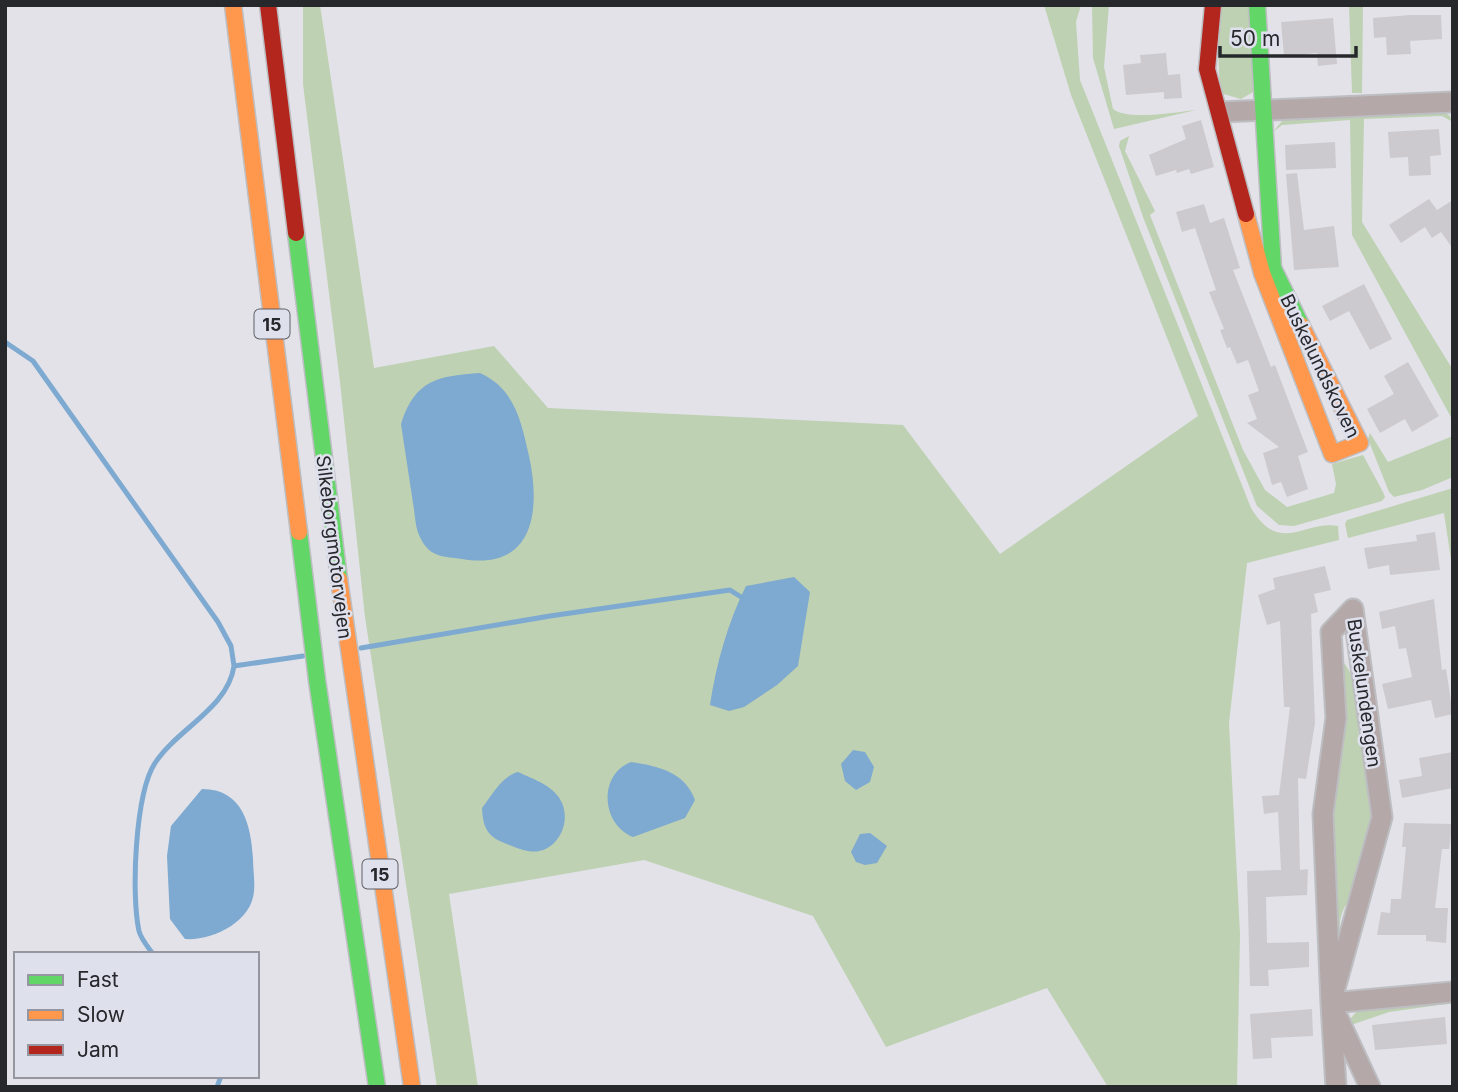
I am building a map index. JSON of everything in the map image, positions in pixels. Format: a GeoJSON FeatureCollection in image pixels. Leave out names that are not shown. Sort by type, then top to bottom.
{"type":"FeatureCollection","features":[{"type":"Feature","properties":{"kind":"main road","name":"Silkeborgmotorvejen"},"geometry":{"type":"LineString","coordinates":[[233,5],[315,666],[377,1087]]}},
{"type":"Feature","properties":{"kind":"main road","name":"Silkeborgmotorvejen"},"geometry":{"type":"LineString","coordinates":[[268,5],[349,662],[412,1087]]}},
{"type":"Feature","properties":{"kind":"main road","name":"Buskelundskoven"},"geometry":{"type":"LineString","coordinates":[[1213,5],[1207,69],[1221,112],[1262,273],[1332,454],[1360,443],[1273,268],[1257,5]]}},
{"type":"Feature","properties":{"kind":"street"},"geometry":{"type":"LineString","coordinates":[[1221,112],[1453,102]]}},
{"type":"Feature","properties":{"kind":"street","name":"Buskelundengen"},"geometry":{"type":"LineString","coordinates":[[1336,1087],[1331,1003],[1323,814],[1336,718],[1331,632],[1353,609],[1382,817],[1331,1003],[1370,1087]]}},
{"type":"Feature","properties":{"kind":"street"},"geometry":{"type":"LineString","coordinates":[[1331,1003],[1453,992]]}},
{"type":"Feature","properties":{"kind":"green space"},"geometry":{"type":"Polygon","coordinates":[[[303,5],[320,5],[374,368],[494,346],[548,408],[903,425],[1000,554],[1198,416],[1071,95],[1044,5],[1081,5],[1076,22],[1080,80],[1251,508],[1262,522],[1272,530],[1282,533],[1326,525],[1338,526],[1339,540],[1247,563],[1229,723],[1240,934],[1237,1087],[1108,1087],[1047,988],[886,1047],[813,916],[644,860],[449,894],[478,1087],[437,1087],[365,617],[340,382],[303,84],[303,5]]]}},
{"type":"Feature","properties":{"kind":"green space"},"geometry":{"type":"Polygon","coordinates":[[[1092,5],[1109,5],[1104,67],[1113,109],[1120,113],[1141,115],[1196,110],[1114,129],[1093,58],[1092,5]]]}},
{"type":"Feature","properties":{"kind":"green space"},"geometry":{"type":"Polygon","coordinates":[[[1216,5],[1253,5],[1253,92],[1241,99],[1220,93],[1216,5]]]}},
{"type":"Feature","properties":{"kind":"green space"},"geometry":{"type":"Polygon","coordinates":[[[1349,5],[1363,5],[1362,93],[1352,93],[1349,5]]]}},
{"type":"Feature","properties":{"kind":"green space"},"geometry":{"type":"Polygon","coordinates":[[[1441,111],[1449,115],[1453,122],[1442,116],[1364,119],[1362,222],[1453,370],[1453,421],[1352,235],[1350,120],[1282,125],[1273,132],[1282,121],[1292,119],[1441,111]]]}},
{"type":"Feature","properties":{"kind":"green space"},"geometry":{"type":"Polygon","coordinates":[[[1129,136],[1125,151],[1155,211],[1150,215],[1243,450],[1265,490],[1287,507],[1334,493],[1336,484],[1332,464],[1363,455],[1383,492],[1385,497],[1382,501],[1294,526],[1279,525],[1257,506],[1143,217],[1119,146],[1120,141],[1129,136]]]}},
{"type":"Feature","properties":{"kind":"green space"},"geometry":{"type":"Polygon","coordinates":[[[1370,433],[1388,462],[1453,436],[1453,477],[1422,490],[1394,497],[1389,492],[1368,439],[1370,433]]]}},
{"type":"Feature","properties":{"kind":"green space"},"geometry":{"type":"Polygon","coordinates":[[[1453,488],[1453,573],[1444,513],[1348,538],[1345,524],[1347,520],[1453,488]]]}},
{"type":"Feature","properties":{"kind":"green space"},"geometry":{"type":"Polygon","coordinates":[[[1338,664],[1345,664],[1356,682],[1364,723],[1358,730],[1374,816],[1352,897],[1342,914],[1338,942],[1329,855],[1334,847],[1332,818],[1338,664]]]}},
{"type":"Feature","properties":{"kind":"green space"},"geometry":{"type":"Polygon","coordinates":[[[1453,998],[1453,1003],[1389,1012],[1351,1025],[1350,1019],[1359,1009],[1453,998]]]}},
{"type":"Feature","properties":{"kind":"water"},"geometry":{"type":"Polygon","coordinates":[[[480,373],[501,388],[515,407],[529,456],[534,497],[527,533],[518,546],[505,556],[486,560],[442,556],[432,552],[423,543],[416,524],[401,424],[413,397],[430,383],[452,376],[480,373]]]}},
{"type":"Feature","properties":{"kind":"water"},"geometry":{"type":"Polygon","coordinates":[[[794,577],[810,592],[798,666],[777,685],[744,707],[729,711],[710,705],[724,644],[746,586],[794,577]]]}},
{"type":"Feature","properties":{"kind":"water"},"geometry":{"type":"Polygon","coordinates":[[[853,750],[865,752],[874,767],[870,782],[856,790],[845,781],[841,764],[853,750]]]}},
{"type":"Feature","properties":{"kind":"water"},"geometry":{"type":"Polygon","coordinates":[[[631,762],[660,768],[685,783],[695,800],[685,818],[633,837],[622,831],[610,811],[609,788],[620,768],[631,762]]]}},
{"type":"Feature","properties":{"kind":"water"},"geometry":{"type":"Polygon","coordinates":[[[518,772],[549,788],[562,803],[565,821],[562,830],[553,844],[546,849],[528,851],[515,847],[495,838],[485,827],[482,808],[502,782],[518,772]]]}},
{"type":"Feature","properties":{"kind":"water"},"geometry":{"type":"Polygon","coordinates":[[[202,789],[227,795],[242,811],[252,846],[254,891],[246,912],[229,927],[207,937],[185,939],[170,919],[167,856],[171,826],[202,789]]]}},
{"type":"Feature","properties":{"kind":"water"},"geometry":{"type":"Polygon","coordinates":[[[870,833],[887,846],[877,863],[865,865],[856,862],[851,852],[860,834],[870,833]]]}},
{"type":"Feature","properties":{"kind":"building"},"geometry":{"type":"Polygon","coordinates":[[[1441,15],[1442,39],[1410,41],[1411,54],[1387,55],[1386,37],[1374,38],[1373,18],[1441,15]]]}},
{"type":"Feature","properties":{"kind":"building"},"geometry":{"type":"Polygon","coordinates":[[[1333,18],[1337,64],[1318,66],[1317,53],[1284,56],[1281,22],[1333,18]]]}},
{"type":"Feature","properties":{"kind":"building"},"geometry":{"type":"Polygon","coordinates":[[[1166,53],[1168,75],[1180,74],[1182,98],[1164,99],[1164,92],[1126,95],[1123,65],[1141,63],[1140,55],[1166,53]]]}},
{"type":"Feature","properties":{"kind":"building"},"geometry":{"type":"Polygon","coordinates":[[[1201,120],[1214,167],[1191,174],[1189,169],[1156,176],[1149,155],[1186,139],[1182,126],[1201,120]]]}},
{"type":"Feature","properties":{"kind":"building"},"geometry":{"type":"Polygon","coordinates":[[[1439,129],[1441,155],[1430,156],[1431,175],[1409,176],[1408,157],[1390,158],[1388,132],[1439,129]]]}},
{"type":"Feature","properties":{"kind":"building"},"geometry":{"type":"Polygon","coordinates":[[[1335,142],[1336,168],[1286,170],[1285,145],[1335,142]]]}},
{"type":"Feature","properties":{"kind":"building"},"geometry":{"type":"Polygon","coordinates":[[[1297,173],[1304,230],[1334,226],[1339,267],[1294,270],[1286,174],[1297,173]]]}},
{"type":"Feature","properties":{"kind":"building"},"geometry":{"type":"Polygon","coordinates":[[[1429,199],[1437,210],[1453,200],[1453,249],[1441,232],[1432,238],[1425,227],[1401,243],[1389,225],[1429,199]]]}},
{"type":"Feature","properties":{"kind":"building"},"geometry":{"type":"Polygon","coordinates":[[[1204,204],[1210,223],[1224,218],[1240,268],[1233,270],[1271,367],[1275,365],[1308,452],[1298,456],[1308,489],[1287,497],[1281,482],[1272,485],[1263,453],[1279,447],[1247,423],[1257,419],[1248,395],[1259,391],[1248,360],[1237,364],[1230,347],[1227,348],[1220,330],[1224,329],[1209,292],[1216,290],[1195,228],[1182,232],[1176,212],[1204,204]]]}},
{"type":"Feature","properties":{"kind":"building"},"geometry":{"type":"Polygon","coordinates":[[[1364,284],[1392,339],[1370,350],[1349,311],[1330,321],[1322,306],[1364,284]]]}},
{"type":"Feature","properties":{"kind":"building"},"geometry":{"type":"Polygon","coordinates":[[[1408,362],[1439,416],[1412,432],[1405,419],[1380,433],[1367,409],[1394,394],[1384,376],[1408,362]]]}},
{"type":"Feature","properties":{"kind":"building"},"geometry":{"type":"Polygon","coordinates":[[[1435,532],[1440,570],[1390,575],[1389,565],[1368,569],[1364,548],[1417,541],[1416,535],[1435,532]]]}},
{"type":"Feature","properties":{"kind":"building"},"geometry":{"type":"Polygon","coordinates":[[[1325,566],[1331,590],[1314,594],[1318,612],[1311,614],[1315,723],[1306,779],[1298,778],[1300,870],[1308,869],[1307,895],[1266,897],[1267,943],[1309,942],[1309,967],[1268,970],[1269,986],[1250,986],[1247,871],[1281,870],[1278,812],[1264,814],[1262,796],[1279,795],[1290,707],[1284,707],[1280,621],[1267,625],[1258,595],[1275,589],[1273,578],[1325,566]]]}},
{"type":"Feature","properties":{"kind":"building"},"geometry":{"type":"Polygon","coordinates":[[[1434,599],[1442,670],[1446,669],[1453,714],[1435,718],[1431,700],[1388,709],[1382,684],[1412,677],[1406,648],[1399,649],[1395,626],[1382,629],[1379,612],[1434,599]]]}},
{"type":"Feature","properties":{"kind":"building"},"geometry":{"type":"Polygon","coordinates":[[[1453,752],[1453,788],[1402,798],[1399,780],[1422,776],[1419,758],[1453,752]]]}},
{"type":"Feature","properties":{"kind":"building"},"geometry":{"type":"Polygon","coordinates":[[[1404,823],[1453,824],[1449,849],[1442,849],[1435,908],[1448,908],[1446,943],[1426,941],[1426,935],[1377,935],[1381,912],[1390,913],[1391,899],[1401,899],[1406,847],[1402,847],[1404,823]]]}},
{"type":"Feature","properties":{"kind":"building"},"geometry":{"type":"Polygon","coordinates":[[[1312,1009],[1313,1036],[1271,1038],[1272,1058],[1253,1059],[1250,1014],[1312,1009]]]}},
{"type":"Feature","properties":{"kind":"building"},"geometry":{"type":"Polygon","coordinates":[[[1445,1017],[1447,1044],[1375,1050],[1372,1025],[1445,1017]]]}},
{"type":"Feature","properties":{"kind":"waterway"},"geometry":{"type":"LineString","coordinates":[[5,342],[33,361],[218,622],[231,646],[234,666]]}},
{"type":"Feature","properties":{"kind":"waterway"},"geometry":{"type":"LineString","coordinates":[[361,648],[550,616],[730,590],[741,597]]}},
{"type":"Feature","properties":{"kind":"waterway"},"geometry":{"type":"LineString","coordinates":[[152,952],[139,931],[135,870],[143,797],[155,763],[222,694],[230,681],[234,666],[303,656]]}},
{"type":"Feature","properties":{"kind":"waterway"},"geometry":{"type":"LineString","coordinates":[[217,1087],[220,1078]]}},
{"type":"Feature","properties":{"kind":"traffic: fast"},"geometry":{"type":"LineString","coordinates":[[1257,5],[1273,268],[1301,325]]}},
{"type":"Feature","properties":{"kind":"traffic: fast"},"geometry":{"type":"LineString","coordinates":[[296,233],[339,579]]}},
{"type":"Feature","properties":{"kind":"traffic: fast"},"geometry":{"type":"LineString","coordinates":[[299,532],[317,680],[377,1087]]}},
{"type":"Feature","properties":{"kind":"traffic: slow"},"geometry":{"type":"LineString","coordinates":[[233,5],[299,532]]}},
{"type":"Feature","properties":{"kind":"traffic: slow"},"geometry":{"type":"LineString","coordinates":[[1246,214],[1262,273],[1332,454],[1360,443],[1301,325]]}},
{"type":"Feature","properties":{"kind":"traffic: slow"},"geometry":{"type":"LineString","coordinates":[[339,579],[412,1087]]}},
{"type":"Feature","properties":{"kind":"traffic: jam"},"geometry":{"type":"LineString","coordinates":[[268,5],[296,233]]}},
{"type":"Feature","properties":{"kind":"traffic: jam"},"geometry":{"type":"LineString","coordinates":[[1213,5],[1207,69],[1246,214]]}}]}
